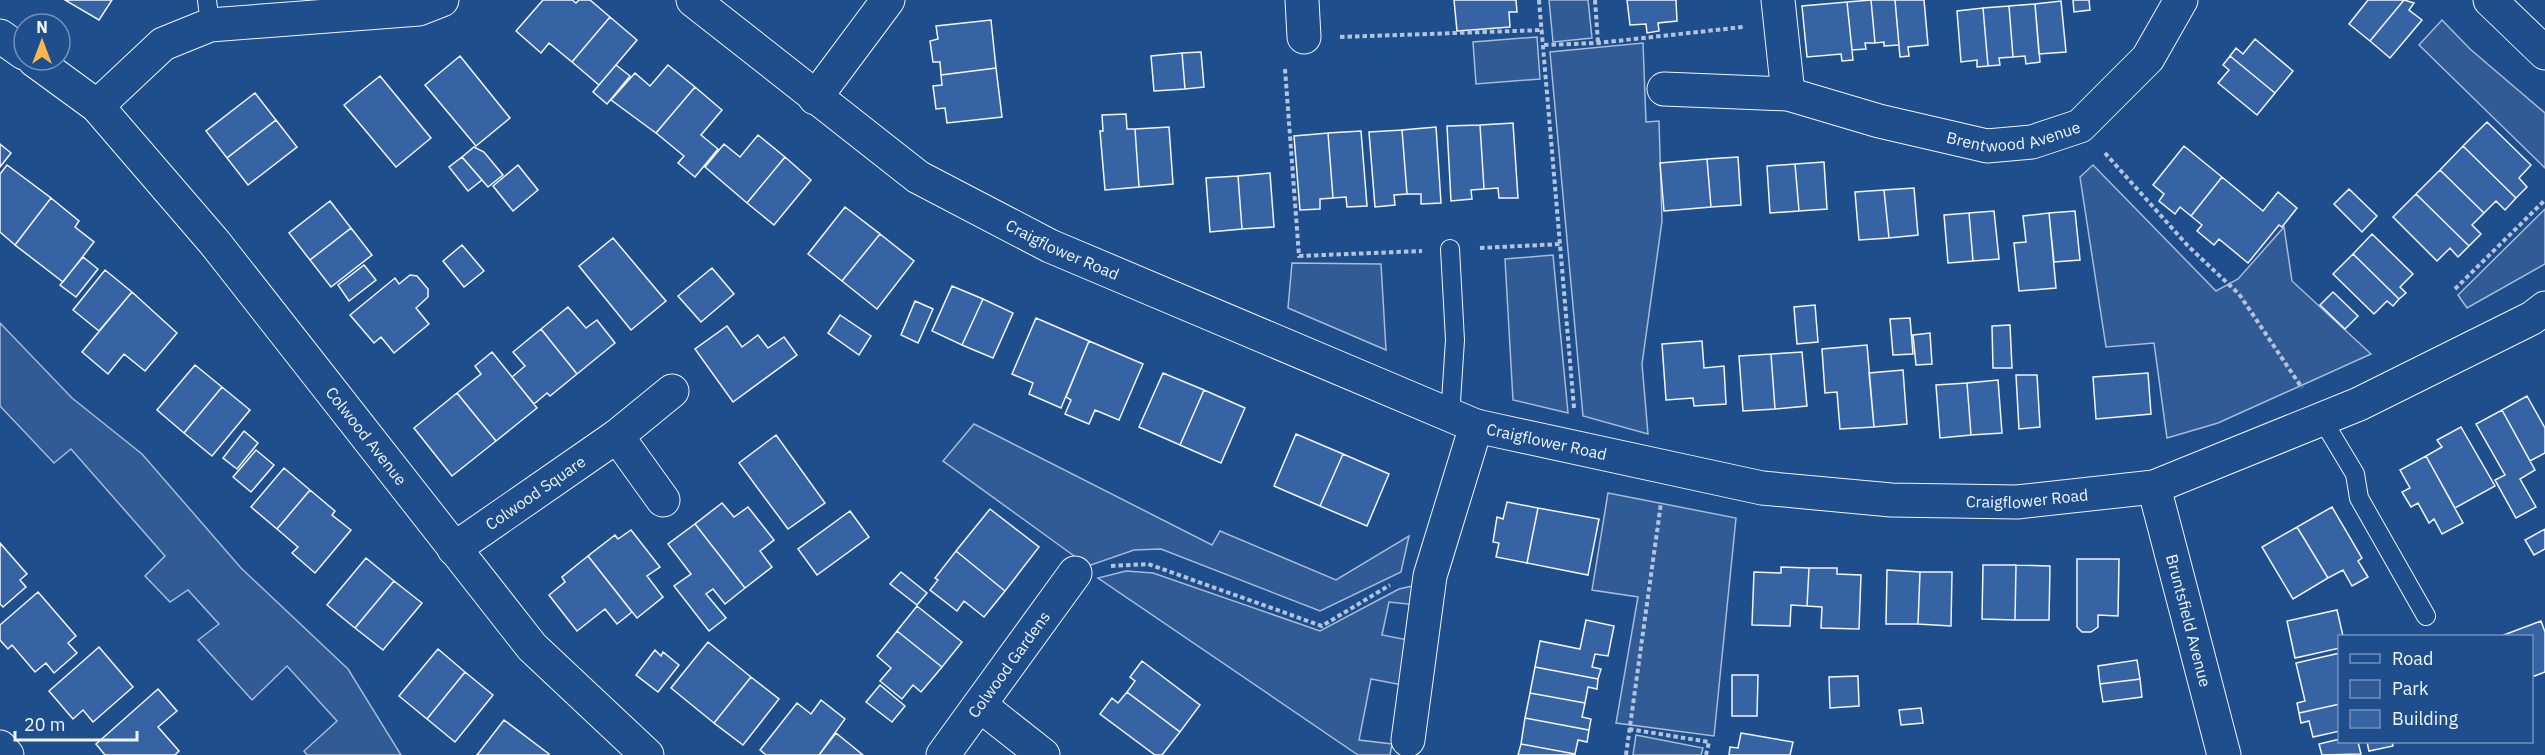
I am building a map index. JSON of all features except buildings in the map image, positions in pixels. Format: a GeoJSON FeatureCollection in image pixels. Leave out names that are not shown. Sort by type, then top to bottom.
{"type":"FeatureCollection","features":[{"type":"Feature","properties":{"kind":"street"},"geometry":{"type":"LineString","coordinates":[[97,106],[163,44],[208,13],[419,9],[442,0]]}},
{"type":"Feature","properties":{"kind":"street","name":"Craigflower Road"},"geometry":{"type":"LineString","coordinates":[[693,0],[918,177],[1050,246],[1463,421],[1762,488],[1891,500],[2017,502],[2154,487],[2380,394],[2532,318],[2545,308]]}},
{"type":"Feature","properties":{"kind":"street"},"geometry":{"type":"LineString","coordinates":[[815,98],[888,0]]}},
{"type":"Feature","properties":{"kind":"street"},"geometry":{"type":"LineString","coordinates":[[1302,0],[1304,37]]}},
{"type":"Feature","properties":{"kind":"street","name":"Brentwood Avenue"},"geometry":{"type":"LineString","coordinates":[[1664,89],[1788,94],[1880,121],[1987,146],[2032,142],[2080,126],[2148,58],[2181,0]]}},
{"type":"Feature","properties":{"kind":"street"},"geometry":{"type":"LineString","coordinates":[[2490,0],[2545,53]]}},
{"type":"Feature","properties":{"kind":"street"},"geometry":{"type":"LineString","coordinates":[[1779,12],[1788,94]]}},
{"type":"Feature","properties":{"kind":"street","name":"Colwood Avenue"},"geometry":{"type":"LineString","coordinates":[[50,72],[97,106],[215,243],[532,647],[647,755]]}},
{"type":"Feature","properties":{"kind":"street","name":"Colwood Square"},"geometry":{"type":"LineString","coordinates":[[454,549],[617,436],[672,392]]}},
{"type":"Feature","properties":{"kind":"street","name":"Craigflower Road"},"geometry":{"type":"LineString","coordinates":[[1408,740],[1430,576],[1463,421]]}},
{"type":"Feature","properties":{"kind":"street"},"geometry":{"type":"LineString","coordinates":[[617,436],[663,500]]}},
{"type":"Feature","properties":{"kind":"street","name":"Bruntsfield Avenue"},"geometry":{"type":"LineString","coordinates":[[2154,487],[2224,755]]}},
{"type":"Feature","properties":{"kind":"street","name":"Colwood Gardens"},"geometry":{"type":"LineString","coordinates":[[943,755],[981,706],[1075,573]]}},
{"type":"Feature","properties":{"kind":"street"},"geometry":{"type":"LineString","coordinates":[[981,706],[1043,755]]}},
{"type":"Feature","properties":{"kind":"street"},"geometry":{"type":"LineString","coordinates":[[0,747],[7,755]]}},
{"type":"Feature","properties":{"kind":"lane"},"geometry":{"type":"LineString","coordinates":[[1450,249],[1455,340],[1463,421]]}},
{"type":"Feature","properties":{"kind":"lane"},"geometry":{"type":"LineString","coordinates":[[2322,418],[2355,474],[2359,498],[2426,616]]}},
{"type":"Feature","properties":{"kind":"path"},"geometry":{"type":"LineString","coordinates":[[1539,0],[1575,416],[1572,445]]}},
{"type":"Feature","properties":{"kind":"path"},"geometry":{"type":"LineString","coordinates":[[1594,0],[1598,43]]}},
{"type":"Feature","properties":{"kind":"path"},"geometry":{"type":"LineString","coordinates":[[1544,45],[1598,43],[1779,12]]}},
{"type":"Feature","properties":{"kind":"path"},"geometry":{"type":"LineString","coordinates":[[1543,30],[1304,37],[1284,56],[1299,256],[1560,244]]}},
{"type":"Feature","properties":{"kind":"path"},"geometry":{"type":"LineString","coordinates":[[2080,126],[2188,246],[2239,294],[2322,418]]}},
{"type":"Feature","properties":{"kind":"path"},"geometry":{"type":"LineString","coordinates":[[2455,289],[2545,200]]}},
{"type":"Feature","properties":{"kind":"path"},"geometry":{"type":"LineString","coordinates":[[1626,755],[1666,467]]}},
{"type":"Feature","properties":{"kind":"path"},"geometry":{"type":"LineString","coordinates":[[1075,573],[1118,564],[1148,564],[1322,626],[1399,579],[1430,576]]}},
{"type":"Feature","properties":{"kind":"path"},"geometry":{"type":"LineString","coordinates":[[1629,729],[1709,742],[1706,755]]}},
{"type":"Feature","properties":{"kind":"green space"},"geometry":{"type":"Polygon","coordinates":[[[1549,0],[1588,0],[1592,38],[1553,42],[1549,0]]]}},
{"type":"Feature","properties":{"kind":"green space"},"geometry":{"type":"Polygon","coordinates":[[[2442,20],[2470,49],[2545,113],[2545,168],[2419,45],[2442,20]]]}},
{"type":"Feature","properties":{"kind":"green space"},"geometry":{"type":"Polygon","coordinates":[[[1537,37],[1540,79],[1476,84],[1473,42],[1537,37]]]}},
{"type":"Feature","properties":{"kind":"green space"},"geometry":{"type":"Polygon","coordinates":[[[1643,43],[1646,122],[1659,121],[1662,221],[1642,364],[1648,434],[1583,416],[1550,52],[1643,43]]]}},
{"type":"Feature","properties":{"kind":"green space"},"geometry":{"type":"Polygon","coordinates":[[[2093,165],[2216,291],[2238,279],[2284,227],[2292,281],[2371,354],[2218,423],[2167,438],[2154,343],[2106,347],[2080,177],[2093,165]]]}},
{"type":"Feature","properties":{"kind":"green space"},"geometry":{"type":"Polygon","coordinates":[[[2545,209],[2545,264],[2467,308],[2458,295],[2545,209]]]}},
{"type":"Feature","properties":{"kind":"green space"},"geometry":{"type":"Polygon","coordinates":[[[1553,255],[1568,413],[1513,400],[1505,259],[1553,255]]]}},
{"type":"Feature","properties":{"kind":"green space"},"geometry":{"type":"Polygon","coordinates":[[[1292,263],[1381,264],[1386,350],[1288,308],[1292,263]]]}},
{"type":"Feature","properties":{"kind":"green space"},"geometry":{"type":"Polygon","coordinates":[[[0,323],[72,398],[142,454],[241,568],[348,669],[401,755],[307,755],[304,751],[337,721],[287,666],[252,700],[198,640],[219,624],[188,590],[170,602],[145,576],[165,556],[71,449],[54,463],[0,406],[0,323]]]}},
{"type":"Feature","properties":{"kind":"green space"},"geometry":{"type":"Polygon","coordinates":[[[974,424],[1212,545],[1220,531],[1336,580],[1409,536],[1401,572],[1320,611],[1161,549],[1134,550],[1088,566],[943,461],[974,424]]]}},
{"type":"Feature","properties":{"kind":"green space"},"geometry":{"type":"Polygon","coordinates":[[[1608,493],[1736,518],[1714,736],[1616,723],[1638,597],[1592,590],[1608,493]]]}},
{"type":"Feature","properties":{"kind":"green space"},"geometry":{"type":"Polygon","coordinates":[[[1126,571],[1153,573],[1320,631],[1399,589],[1417,585],[1417,605],[1389,602],[1382,635],[1413,641],[1402,685],[1371,679],[1359,740],[1392,744],[1390,755],[1358,755],[1098,578],[1126,571]]]}},
{"type":"Feature","properties":{"kind":"green space"},"geometry":{"type":"Polygon","coordinates":[[[1636,735],[1703,748],[1701,755],[1633,755],[1636,735]]]}}]}
